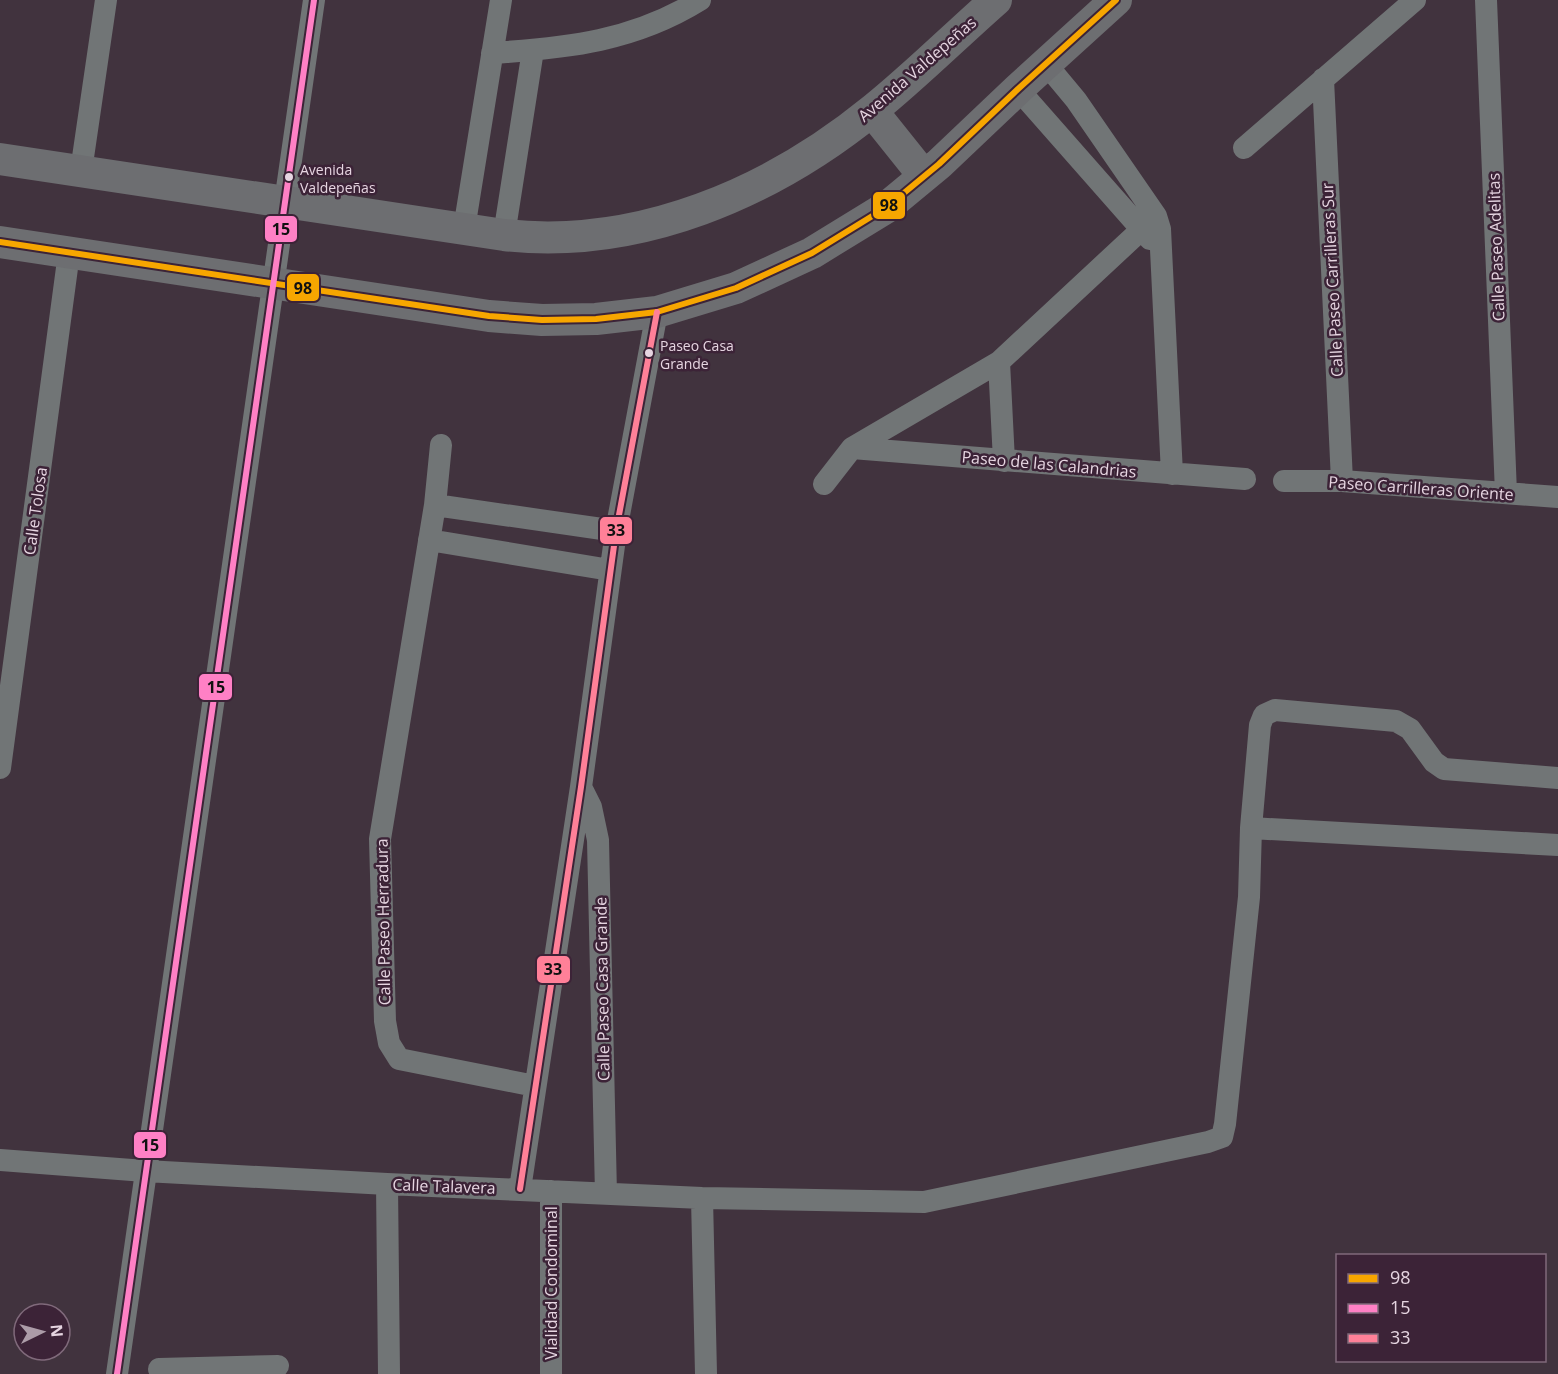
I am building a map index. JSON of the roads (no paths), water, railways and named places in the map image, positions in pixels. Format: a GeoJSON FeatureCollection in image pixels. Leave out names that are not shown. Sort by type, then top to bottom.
{"type":"FeatureCollection","features":[{"type":"Feature","properties":{"kind":"street"},"geometry":{"type":"LineString","coordinates":[[81,171],[106,0]]}},
{"type":"Feature","properties":{"kind":"street"},"geometry":{"type":"LineString","coordinates":[[117,1374],[314,0]]}},
{"type":"Feature","properties":{"kind":"street"},"geometry":{"type":"LineString","coordinates":[[464,229],[501,0]]}},
{"type":"Feature","properties":{"kind":"street"},"geometry":{"type":"LineString","coordinates":[[492,54],[559,49],[634,32],[669,9],[700,0]]}},
{"type":"Feature","properties":{"kind":"street","name":"Avenida Valdepeñas"},"geometry":{"type":"LineString","coordinates":[[0,159],[504,236],[537,239],[584,237],[635,229],[699,210],[769,180],[835,138],[872,111],[996,0]]}},
{"type":"Feature","properties":{"kind":"street"},"geometry":{"type":"LineString","coordinates":[[0,242],[489,316],[542,320],[596,319],[657,312],[736,288],[813,253],[887,207],[924,176],[1116,0]]}},
{"type":"Feature","properties":{"kind":"street"},"geometry":{"type":"LineString","coordinates":[[1244,148],[1415,0]]}},
{"type":"Feature","properties":{"kind":"street","name":"Calle Paseo Adelitas"},"geometry":{"type":"LineString","coordinates":[[1486,0],[1506,494]]}},
{"type":"Feature","properties":{"kind":"street"},"geometry":{"type":"LineString","coordinates":[[504,236],[533,50]]}},
{"type":"Feature","properties":{"kind":"street"},"geometry":{"type":"LineString","coordinates":[[1046,64],[1076,100],[1149,222]]}},
{"type":"Feature","properties":{"kind":"street","name":"Calle Paseo Carrilleras Sur"},"geometry":{"type":"LineString","coordinates":[[1323,79],[1342,481]]}},
{"type":"Feature","properties":{"kind":"street"},"geometry":{"type":"LineString","coordinates":[[1018,89],[1149,222],[1160,229],[1172,474]]}},
{"type":"Feature","properties":{"kind":"street"},"geometry":{"type":"LineString","coordinates":[[872,111],[924,176]]}},
{"type":"Feature","properties":{"kind":"street"},"geometry":{"type":"LineString","coordinates":[[824,484],[852,448],[999,362],[1149,222]]}},
{"type":"Feature","properties":{"kind":"street","name":"Calle Tolosa"},"geometry":{"type":"LineString","coordinates":[[0,768],[69,253]]}},
{"type":"Feature","properties":{"kind":"street"},"geometry":{"type":"LineString","coordinates":[[520,1189],[581,787],[616,531],[657,312]]}},
{"type":"Feature","properties":{"kind":"street"},"geometry":{"type":"LineString","coordinates":[[999,362],[1004,461]]}},
{"type":"Feature","properties":{"kind":"street","name":"Calle Paseo Herradura"},"geometry":{"type":"LineString","coordinates":[[441,445],[435,505],[380,839],[386,1022],[389,1043],[399,1059],[535,1086]]}},
{"type":"Feature","properties":{"kind":"street","name":"Paseo de las Calandrias"},"geometry":{"type":"LineString","coordinates":[[852,448],[1245,479]]}},
{"type":"Feature","properties":{"kind":"street","name":"Paseo Carrilleras Oriente"},"geometry":{"type":"LineString","coordinates":[[1284,481],[1342,481],[1558,497]]}},
{"type":"Feature","properties":{"kind":"street"},"geometry":{"type":"LineString","coordinates":[[435,505],[616,531]]}},
{"type":"Feature","properties":{"kind":"street"},"geometry":{"type":"LineString","coordinates":[[429,540],[610,570]]}},
{"type":"Feature","properties":{"kind":"street"},"geometry":{"type":"LineString","coordinates":[[1558,778],[1444,769],[1434,762],[1410,729],[1396,721],[1275,711],[1264,715],[1260,725],[1251,828],[1558,845]]}},
{"type":"Feature","properties":{"kind":"street","name":"Calle Paseo Casa Grande"},"geometry":{"type":"LineString","coordinates":[[581,787],[591,807],[598,840],[606,1194]]}},
{"type":"Feature","properties":{"kind":"street","name":"Calle Talavera"},"geometry":{"type":"LineString","coordinates":[[0,1160],[145,1172],[606,1194],[924,1202],[1208,1142],[1221,1137],[1225,1124],[1249,897],[1251,828]]}},
{"type":"Feature","properties":{"kind":"street"},"geometry":{"type":"LineString","coordinates":[[387,1184],[389,1374]]}},
{"type":"Feature","properties":{"kind":"street","name":"Vialidad Condominal"},"geometry":{"type":"LineString","coordinates":[[551,1191],[551,1374]]}},
{"type":"Feature","properties":{"kind":"street"},"geometry":{"type":"LineString","coordinates":[[702,1198],[706,1374]]}},
{"type":"Feature","properties":{"kind":"street"},"geometry":{"type":"LineString","coordinates":[[159,1369],[200,1371],[278,1366]]}},
{"type":"Feature","properties":{"kind":"place","name":"Avenida Valdepeñas"},"geometry":{"type":"Point","coordinates":[289,177]}},
{"type":"Feature","properties":{"kind":"place","name":"Paseo Casa Grande"},"geometry":{"type":"Point","coordinates":[649,353]}}]}
